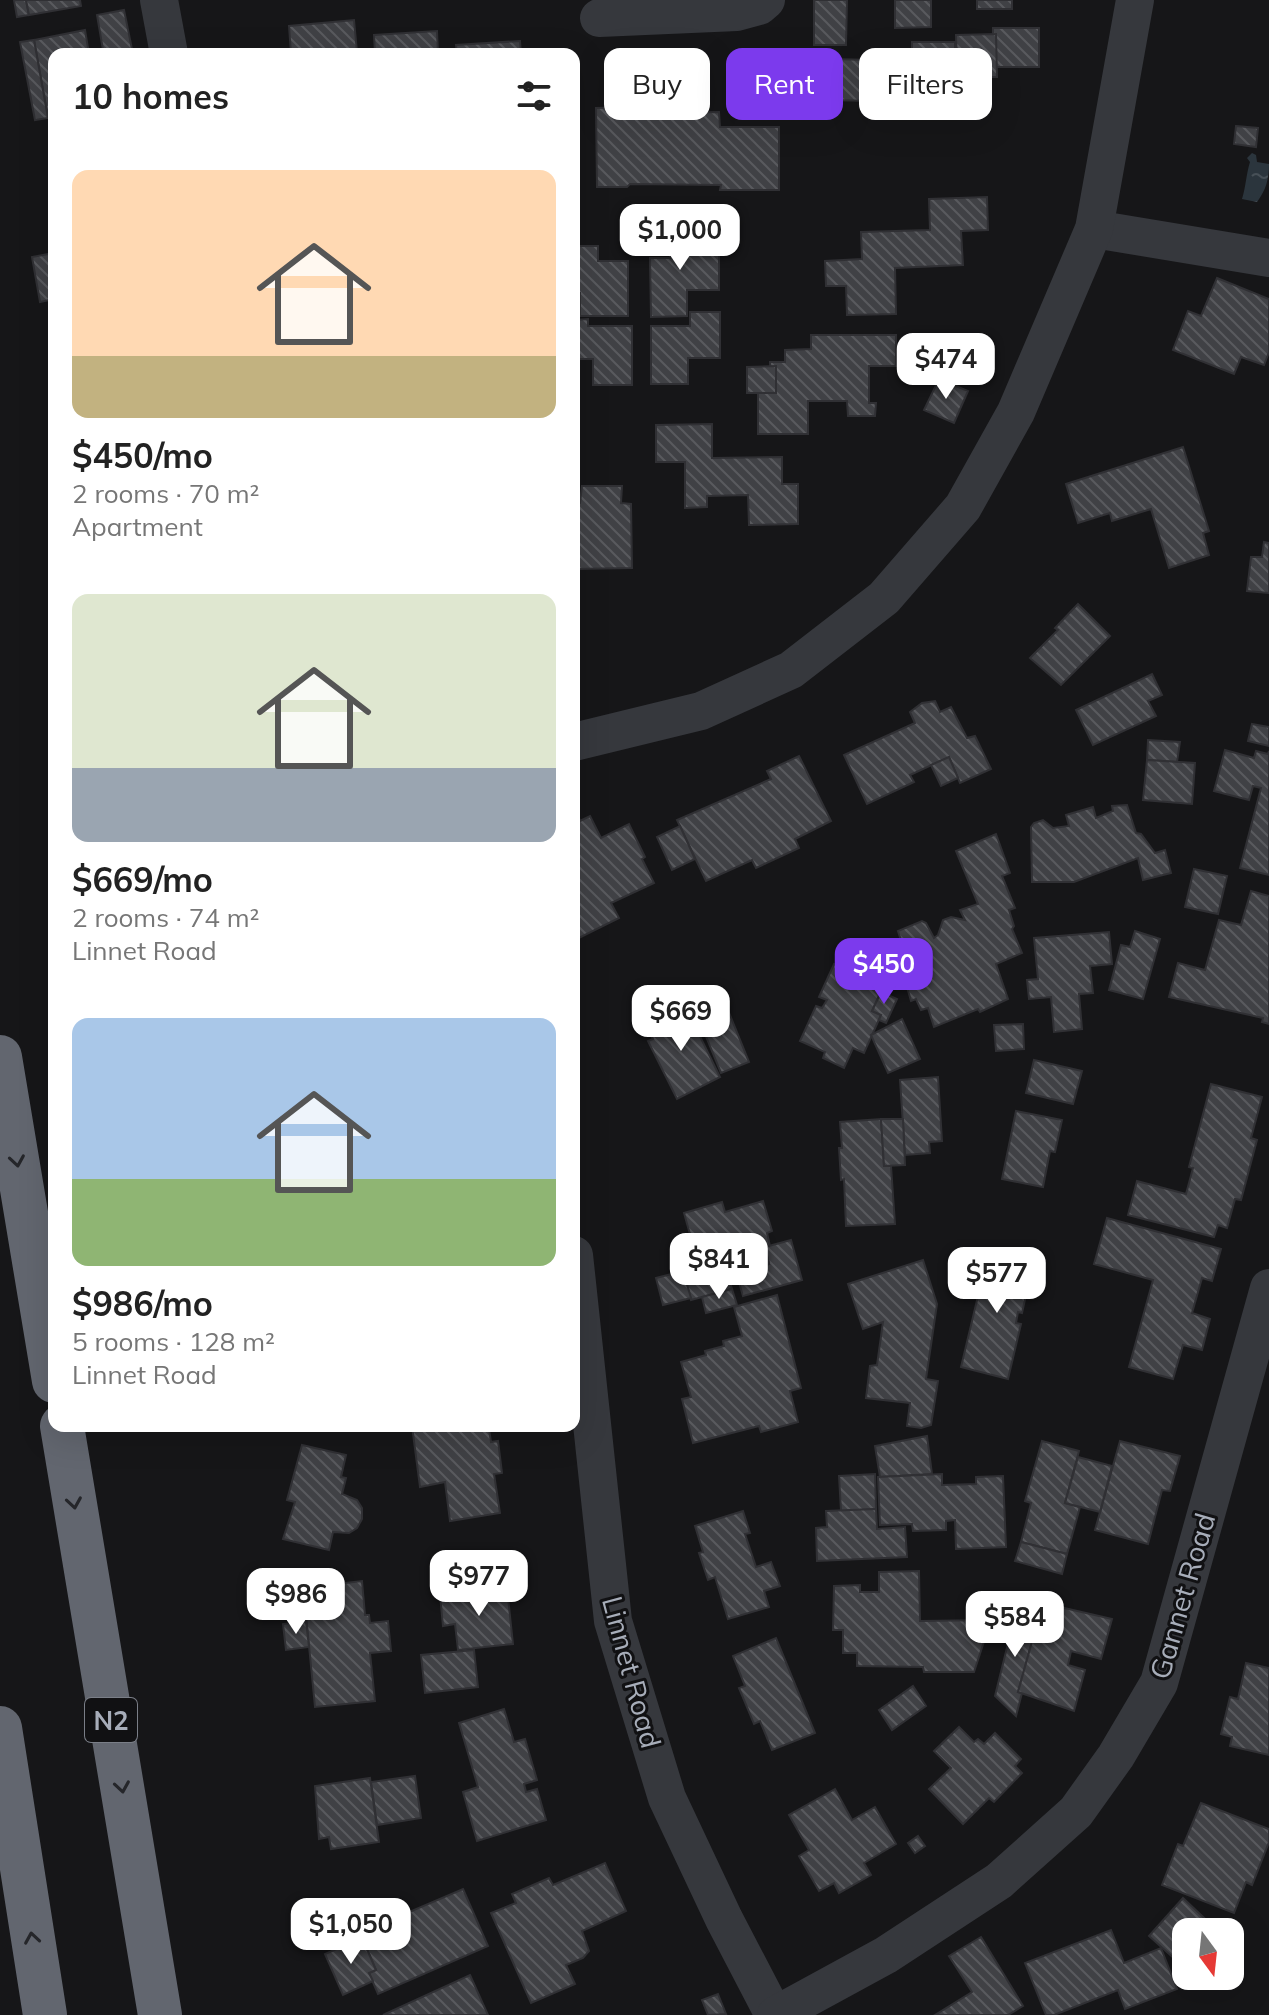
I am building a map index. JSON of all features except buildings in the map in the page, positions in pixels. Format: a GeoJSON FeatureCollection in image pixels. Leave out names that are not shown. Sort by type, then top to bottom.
{"type":"FeatureCollection","features":[{"type":"Feature","properties":{"kind":"highway"},"geometry":{"type":"LineString","coordinates":[[0,1057],[48,1345]]}},
{"type":"Feature","properties":{"kind":"highway","name":"N2"},"geometry":{"type":"LineString","coordinates":[[63,1432],[160,2015]]}},
{"type":"Feature","properties":{"kind":"highway"},"geometry":{"type":"LineString","coordinates":[[0,1728],[45,2015]]}},
{"type":"Feature","properties":{"kind":"street"},"geometry":{"type":"LineString","coordinates":[[159,0],[168,48]]}},
{"type":"Feature","properties":{"kind":"street"},"geometry":{"type":"LineString","coordinates":[[599,18],[737,12],[759,6],[766,0]]}},
{"type":"Feature","properties":{"kind":"street"},"geometry":{"type":"LineString","coordinates":[[580,741],[701,711],[791,670],[884,598],[963,507],[1016,412],[1094,229],[1135,0]]}},
{"type":"Feature","properties":{"kind":"street"},"geometry":{"type":"LineString","coordinates":[[1094,229],[1269,258]]}},
{"type":"Feature","properties":{"kind":"street","name":"Gannet Road"},"geometry":{"type":"LineString","coordinates":[[775,2015],[886,1955],[999,1881],[1076,1812],[1116,1756],[1159,1683],[1269,1288]]}},
{"type":"Feature","properties":{"kind":"street","name":"Linnet Road"},"geometry":{"type":"LineString","coordinates":[[580,1311],[613,1621],[667,1798],[724,1919],[775,2015]]}},
{"type":"Feature","properties":{"kind":"water"},"geometry":{"type":"Polygon","coordinates":[[[1252,153],[1256,155],[1257,162],[1269,164],[1266,184],[1257,202],[1242,199],[1250,162],[1247,158],[1252,153]]]}}]}
